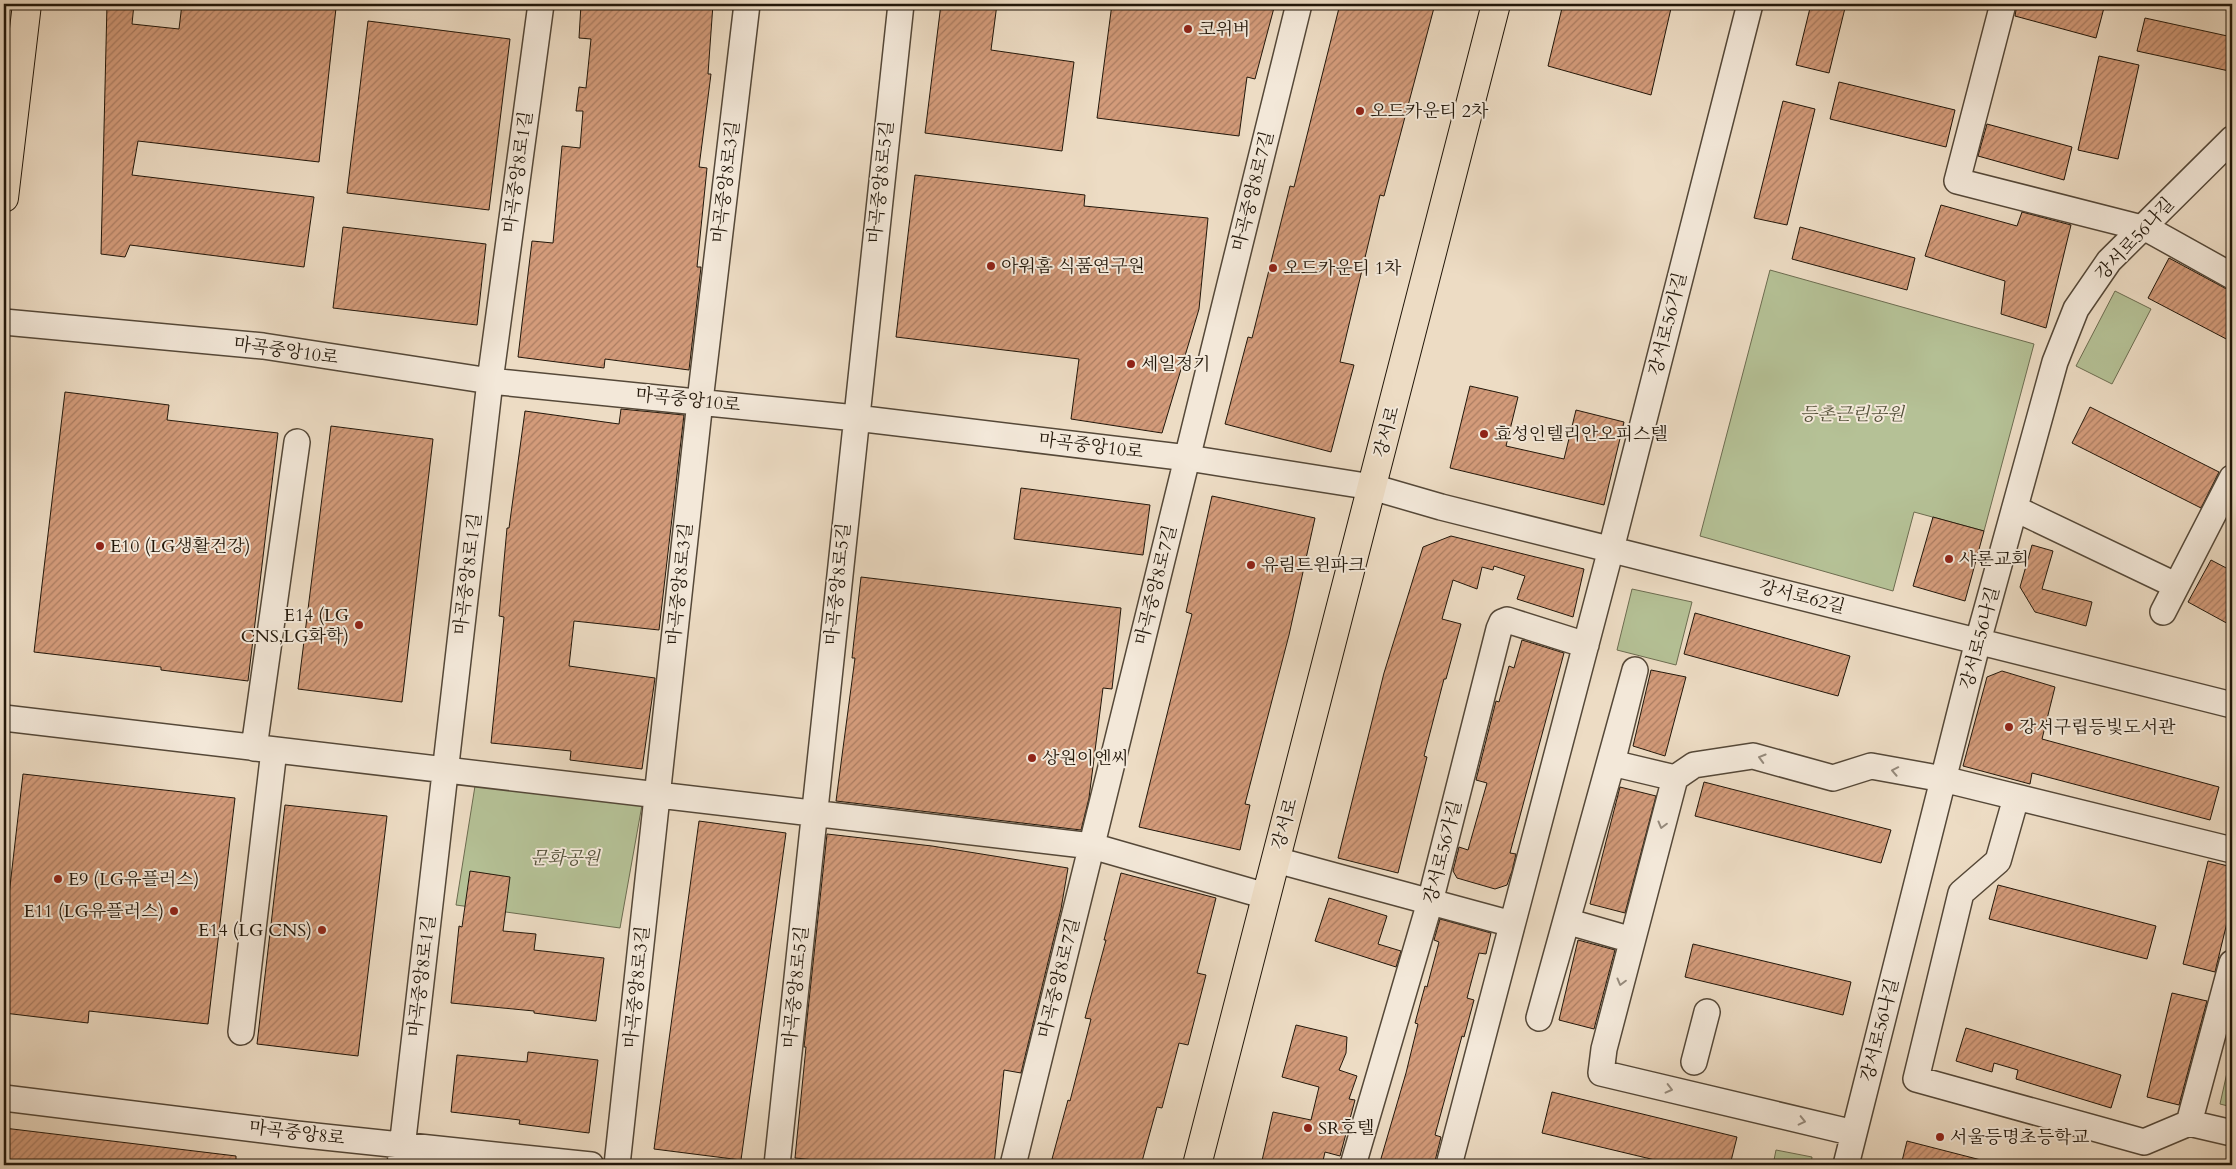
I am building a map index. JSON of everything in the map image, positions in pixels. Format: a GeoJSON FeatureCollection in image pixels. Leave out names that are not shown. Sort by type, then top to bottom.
{"type":"FeatureCollection","features":[{"type":"Feature","properties":{"kind":"main road"},"geometry":{"type":"LineString","coordinates":[[4,198],[27,4]]}},
{"type":"Feature","properties":{"kind":"main road","name":"강서로"},"geometry":{"type":"LineString","coordinates":[[1197,1165],[1496,4]]}},
{"type":"Feature","properties":{"kind":"street","name":"마곡중앙8로1길"},"geometry":{"type":"LineString","coordinates":[[402,1155],[490,381],[540,4]]}},
{"type":"Feature","properties":{"kind":"street","name":"마곡중앙8로3길"},"geometry":{"type":"LineString","coordinates":[[618,1165],[700,401],[747,4]]}},
{"type":"Feature","properties":{"kind":"street","name":"마곡중앙8로5길"},"geometry":{"type":"LineString","coordinates":[[777,1165],[901,4]]}},
{"type":"Feature","properties":{"kind":"street","name":"마곡중앙8로7길"},"geometry":{"type":"LineString","coordinates":[[1013,1165],[1300,4]]}},
{"type":"Feature","properties":{"kind":"street","name":"강서로56가길"},"geometry":{"type":"LineString","coordinates":[[1449,1165],[1611,549],[1750,4]]}},
{"type":"Feature","properties":{"kind":"street"},"geometry":{"type":"LineString","coordinates":[[2003,4],[1989,83],[1957,181],[2143,228],[2232,276]]}},
{"type":"Feature","properties":{"kind":"street","name":"강서로56나길"},"geometry":{"type":"LineString","coordinates":[[1846,1165],[1978,641],[2016,509],[2055,362],[2076,309],[2110,261],[2232,139]]}},
{"type":"Feature","properties":{"kind":"street","name":"마곡중앙10로"},"geometry":{"type":"LineString","coordinates":[[4,322],[263,346],[490,381],[856,418],[1188,458],[1372,487]]}},
{"type":"Feature","properties":{"kind":"street"},"geometry":{"type":"LineString","coordinates":[[240,1032],[264,749],[297,442]]}},
{"type":"Feature","properties":{"kind":"street"},"geometry":{"type":"LineString","coordinates":[[2162,612],[2232,478]]}},
{"type":"Feature","properties":{"kind":"street","name":"강서로62길"},"geometry":{"type":"LineString","coordinates":[[1372,487],[1441,507],[2232,705]]}},
{"type":"Feature","properties":{"kind":"street"},"geometry":{"type":"LineString","coordinates":[[2016,509],[2175,585]]}},
{"type":"Feature","properties":{"kind":"street","name":"강서로56가길"},"geometry":{"type":"LineString","coordinates":[[1354,1165],[1430,902],[1502,622],[1507,620],[1586,645]]}},
{"type":"Feature","properties":{"kind":"street"},"geometry":{"type":"LineString","coordinates":[[1635,670],[1612,762],[1566,921],[1539,1018],[1635,670]]}},
{"type":"Feature","properties":{"kind":"street"},"geometry":{"type":"LineString","coordinates":[[4,718],[1092,846],[1266,896]]}},
{"type":"Feature","properties":{"kind":"street"},"geometry":{"type":"LineString","coordinates":[[1854,1133],[1601,1073],[1604,1049],[1675,778],[1694,765],[1753,756],[1833,778],[1871,766],[1943,780],[2232,850]]}},
{"type":"Feature","properties":{"kind":"street"},"geometry":{"type":"LineString","coordinates":[[1612,762],[1675,778]]}},
{"type":"Feature","properties":{"kind":"street"},"geometry":{"type":"LineString","coordinates":[[2016,798],[1998,861],[1961,893],[1916,1079],[2144,1142],[2189,1123],[2232,1133]]}},
{"type":"Feature","properties":{"kind":"street","name":"강서로"},"geometry":{"type":"LineString","coordinates":[[1276,860],[1512,924]]}},
{"type":"Feature","properties":{"kind":"street"},"geometry":{"type":"LineString","coordinates":[[1566,921],[1632,940]]}},
{"type":"Feature","properties":{"kind":"street"},"geometry":{"type":"LineString","coordinates":[[2189,1123],[2232,964]]}},
{"type":"Feature","properties":{"kind":"street"},"geometry":{"type":"LineString","coordinates":[[1694,1062],[1708,1012]]}},
{"type":"Feature","properties":{"kind":"street","name":"마곡중앙8로"},"geometry":{"type":"LineString","coordinates":[[4,1098],[402,1155],[591,1165]]}},
{"type":"Feature","properties":{"kind":"green space","name":"등촌근린공원"},"geometry":{"type":"Polygon","coordinates":[[[1770,270],[2034,344],[1984,531],[1914,512],[1893,591],[1700,536],[1770,270]]]}},
{"type":"Feature","properties":{"kind":"green space"},"geometry":{"type":"Polygon","coordinates":[[[2115,291],[2151,309],[2112,384],[2076,366],[2115,291]]]}},
{"type":"Feature","properties":{"kind":"green space"},"geometry":{"type":"Polygon","coordinates":[[[1632,589],[1692,602],[1676,665],[1617,650],[1632,589]]]}},
{"type":"Feature","properties":{"kind":"green space","name":"문화공원"},"geometry":{"type":"Polygon","coordinates":[[[475,786],[642,805],[620,928],[456,905],[475,786]]]}},
{"type":"Feature","properties":{"kind":"green space"},"geometry":{"type":"Polygon","coordinates":[[[2232,1050],[2232,1107],[2220,1104],[2232,1050]]]}},
{"type":"Feature","properties":{"kind":"green space"},"geometry":{"type":"Polygon","coordinates":[[[1776,1150],[1812,1157],[1811,1165],[1773,1165],[1776,1150]]]}},
{"type":"Feature","properties":{"kind":"building"},"geometry":{"type":"Polygon","coordinates":[[[107,4],[134,4],[132,24],[179,29],[182,4],[296,4],[336,8],[319,162],[138,141],[132,175],[314,197],[304,267],[130,245],[125,257],[101,254],[107,4]]]}},
{"type":"Feature","properties":{"kind":"building"},"geometry":{"type":"Polygon","coordinates":[[[581,4],[713,4],[708,74],[711,74],[699,167],[707,168],[697,267],[701,267],[689,370],[605,359],[604,368],[518,357],[532,241],[553,243],[562,146],[580,148],[583,111],[576,111],[579,87],[586,88],[591,39],[579,38],[581,4]]]}},
{"type":"Feature","properties":{"kind":"building"},"geometry":{"type":"Polygon","coordinates":[[[941,4],[997,4],[991,50],[1074,62],[1062,151],[925,133],[941,4]]]}},
{"type":"Feature","properties":{"kind":"building"},"geometry":{"type":"Polygon","coordinates":[[[1112,4],[1275,4],[1255,79],[1247,77],[1239,136],[1097,118],[1112,4]]]}},
{"type":"Feature","properties":{"kind":"building"},"geometry":{"type":"Polygon","coordinates":[[[1340,4],[1435,4],[1384,196],[1380,195],[1340,362],[1354,365],[1331,452],[1225,424],[1248,337],[1252,338],[1290,186],[1294,187],[1340,4]]]}},
{"type":"Feature","properties":{"kind":"building"},"geometry":{"type":"Polygon","coordinates":[[[1563,4],[1672,4],[1651,95],[1548,66],[1563,4]]]}},
{"type":"Feature","properties":{"kind":"building"},"geometry":{"type":"Polygon","coordinates":[[[1811,4],[1846,4],[1829,73],[1796,65],[1811,4]]]}},
{"type":"Feature","properties":{"kind":"building"},"geometry":{"type":"Polygon","coordinates":[[[2017,4],[2105,4],[2096,38],[2015,16],[2017,4]]]}},
{"type":"Feature","properties":{"kind":"building"},"geometry":{"type":"Polygon","coordinates":[[[2145,18],[2232,37],[2232,55],[2229,71],[2137,51],[2145,18]]]}},
{"type":"Feature","properties":{"kind":"building"},"geometry":{"type":"Polygon","coordinates":[[[368,21],[510,39],[489,210],[347,193],[368,21]]]}},
{"type":"Feature","properties":{"kind":"building"},"geometry":{"type":"Polygon","coordinates":[[[2099,56],[2139,65],[2118,159],[2078,150],[2099,56]]]}},
{"type":"Feature","properties":{"kind":"building"},"geometry":{"type":"Polygon","coordinates":[[[1839,82],[1955,110],[1946,147],[1830,119],[1839,82]]]}},
{"type":"Feature","properties":{"kind":"building"},"geometry":{"type":"Polygon","coordinates":[[[1783,101],[1815,109],[1787,225],[1754,218],[1783,101]]]}},
{"type":"Feature","properties":{"kind":"building"},"geometry":{"type":"Polygon","coordinates":[[[1987,124],[2072,147],[2064,180],[1978,156],[1987,124]]]}},
{"type":"Feature","properties":{"kind":"building"},"geometry":{"type":"Polygon","coordinates":[[[915,175],[1085,195],[1084,206],[1208,218],[1199,309],[1162,433],[1071,419],[1079,359],[896,337],[915,175]]]}},
{"type":"Feature","properties":{"kind":"building"},"geometry":{"type":"Polygon","coordinates":[[[1941,205],[2017,226],[2022,212],[2071,225],[2046,328],[2001,314],[2005,281],[1925,256],[1941,205]]]}},
{"type":"Feature","properties":{"kind":"building"},"geometry":{"type":"Polygon","coordinates":[[[343,227],[486,244],[477,325],[333,308],[343,227]]]}},
{"type":"Feature","properties":{"kind":"building"},"geometry":{"type":"Polygon","coordinates":[[[1800,227],[1915,258],[1907,290],[1792,259],[1800,227]]]}},
{"type":"Feature","properties":{"kind":"building"},"geometry":{"type":"Polygon","coordinates":[[[2169,258],[2232,292],[2232,342],[2148,298],[2169,258]]]}},
{"type":"Feature","properties":{"kind":"building","name":"효성인텔리안오피스텔"},"geometry":{"type":"Polygon","coordinates":[[[1470,386],[1518,397],[1506,446],[1564,459],[1576,410],[1624,422],[1604,505],[1450,468],[1470,386]]]}},
{"type":"Feature","properties":{"kind":"building"},"geometry":{"type":"Polygon","coordinates":[[[65,392],[169,405],[167,420],[278,433],[248,681],[161,670],[161,667],[34,652],[65,392]]]}},
{"type":"Feature","properties":{"kind":"building"},"geometry":{"type":"Polygon","coordinates":[[[2090,407],[2219,472],[2201,508],[2072,443],[2090,407]]]}},
{"type":"Feature","properties":{"kind":"building"},"geometry":{"type":"Polygon","coordinates":[[[621,409],[684,415],[659,630],[574,621],[569,666],[655,678],[642,769],[570,760],[571,751],[491,743],[504,617],[499,616],[507,528],[509,528],[525,411],[619,424],[621,409]]]}},
{"type":"Feature","properties":{"kind":"building","name":"E14 (LG CNS,LG화학)"},"geometry":{"type":"Polygon","coordinates":[[[331,426],[433,439],[402,702],[298,689],[331,426]]]}},
{"type":"Feature","properties":{"kind":"building"},"geometry":{"type":"Polygon","coordinates":[[[1021,488],[1150,505],[1143,555],[1014,539],[1021,488]]]}},
{"type":"Feature","properties":{"kind":"building"},"geometry":{"type":"Polygon","coordinates":[[[1212,496],[1315,518],[1289,635],[1245,804],[1250,805],[1240,850],[1139,827],[1192,614],[1186,612],[1212,496]]]}},
{"type":"Feature","properties":{"kind":"building","name":"샤론교회"},"geometry":{"type":"Polygon","coordinates":[[[1933,517],[1984,531],[1965,601],[1913,586],[1933,517]]]}},
{"type":"Feature","properties":{"kind":"building"},"geometry":{"type":"Polygon","coordinates":[[[1451,536],[1584,569],[1573,617],[1517,599],[1525,576],[1494,566],[1493,570],[1482,567],[1477,589],[1453,580],[1442,619],[1461,624],[1446,679],[1444,679],[1424,756],[1427,757],[1398,873],[1338,858],[1384,673],[1423,547],[1451,536]]]}},
{"type":"Feature","properties":{"kind":"building"},"geometry":{"type":"Polygon","coordinates":[[[2032,545],[2053,551],[2042,589],[2092,602],[2086,626],[2035,612],[2020,587],[2032,545]]]}},
{"type":"Feature","properties":{"kind":"building"},"geometry":{"type":"Polygon","coordinates":[[[2211,560],[2232,571],[2232,626],[2188,602],[2211,560]]]}},
{"type":"Feature","properties":{"kind":"building"},"geometry":{"type":"Polygon","coordinates":[[[861,577],[1121,608],[1112,689],[1103,688],[1089,798],[1081,830],[836,801],[855,658],[852,658],[861,577]]]}},
{"type":"Feature","properties":{"kind":"building"},"geometry":{"type":"Polygon","coordinates":[[[1695,613],[1850,656],[1838,696],[1684,654],[1695,613]]]}},
{"type":"Feature","properties":{"kind":"building"},"geometry":{"type":"Polygon","coordinates":[[[1522,640],[1564,653],[1510,853],[1516,854],[1512,871],[1507,885],[1495,889],[1457,878],[1453,871],[1459,847],[1468,850],[1487,783],[1476,780],[1496,701],[1499,702],[1509,666],[1514,668],[1522,640]]]}},
{"type":"Feature","properties":{"kind":"building"},"geometry":{"type":"Polygon","coordinates":[[[1651,670],[1686,677],[1665,756],[1633,746],[1651,670]]]}},
{"type":"Feature","properties":{"kind":"building"},"geometry":{"type":"Polygon","coordinates":[[[2002,671],[2055,687],[2042,739],[2219,787],[2210,820],[2032,773],[2030,784],[1963,766],[1987,677],[2002,671]]]}},
{"type":"Feature","properties":{"kind":"building"},"geometry":{"type":"Polygon","coordinates":[[[23,774],[235,798],[208,1024],[89,1011],[88,1023],[4,1013],[4,938],[23,774]]]}},
{"type":"Feature","properties":{"kind":"building"},"geometry":{"type":"Polygon","coordinates":[[[1704,782],[1891,830],[1881,863],[1695,816],[1704,782]]]}},
{"type":"Feature","properties":{"kind":"building"},"geometry":{"type":"Polygon","coordinates":[[[1620,787],[1656,796],[1625,913],[1590,904],[1620,787]]]}},
{"type":"Feature","properties":{"kind":"building","name":"E14 (LG CNS)"},"geometry":{"type":"Polygon","coordinates":[[[285,805],[387,816],[358,1056],[257,1044],[285,805]]]}},
{"type":"Feature","properties":{"kind":"building"},"geometry":{"type":"Polygon","coordinates":[[[699,821],[786,833],[741,1160],[654,1149],[699,821]]]}},
{"type":"Feature","properties":{"kind":"building"},"geometry":{"type":"Polygon","coordinates":[[[827,834],[932,846],[1068,868],[1061,909],[1021,1073],[1004,1070],[994,1165],[866,1165],[795,1158],[806,1047],[804,1047],[827,834]]]}},
{"type":"Feature","properties":{"kind":"building"},"geometry":{"type":"Polygon","coordinates":[[[2208,861],[2232,867],[2232,902],[2215,972],[2183,964],[2208,861]]]}},
{"type":"Feature","properties":{"kind":"building"},"geometry":{"type":"Polygon","coordinates":[[[470,871],[510,877],[503,931],[536,934],[534,950],[604,958],[596,1021],[534,1013],[534,1011],[451,1003],[459,926],[462,927],[470,871]]]}},
{"type":"Feature","properties":{"kind":"building"},"geometry":{"type":"Polygon","coordinates":[[[1121,873],[1216,898],[1197,973],[1206,975],[1188,1045],[1179,1043],[1162,1108],[1157,1107],[1141,1165],[1079,1165],[1052,1159],[1068,1100],[1070,1101],[1091,1019],[1085,1018],[1106,940],[1104,940],[1121,873]]]}},
{"type":"Feature","properties":{"kind":"building"},"geometry":{"type":"Polygon","coordinates":[[[1998,885],[2156,926],[2147,959],[1989,919],[1998,885]]]}},
{"type":"Feature","properties":{"kind":"building"},"geometry":{"type":"Polygon","coordinates":[[[1329,898],[1387,916],[1378,944],[1401,951],[1396,967],[1315,941],[1329,898]]]}},
{"type":"Feature","properties":{"kind":"building"},"geometry":{"type":"Polygon","coordinates":[[[1440,919],[1491,933],[1486,954],[1479,953],[1467,998],[1474,1000],[1464,1037],[1462,1036],[1435,1135],[1441,1137],[1434,1165],[1394,1165],[1380,1162],[1406,1073],[1418,1024],[1415,1023],[1439,942],[1434,940],[1440,919]]]}},
{"type":"Feature","properties":{"kind":"building"},"geometry":{"type":"Polygon","coordinates":[[[1578,940],[1615,950],[1594,1029],[1559,1020],[1578,940]]]}},
{"type":"Feature","properties":{"kind":"building"},"geometry":{"type":"Polygon","coordinates":[[[1693,944],[1851,982],[1843,1015],[1685,977],[1693,944]]]}},
{"type":"Feature","properties":{"kind":"building"},"geometry":{"type":"Polygon","coordinates":[[[2172,993],[2207,1001],[2179,1105],[2147,1097],[2172,993]]]}},
{"type":"Feature","properties":{"kind":"building"},"geometry":{"type":"Polygon","coordinates":[[[1296,1025],[1347,1037],[1346,1053],[1339,1070],[1357,1076],[1349,1099],[1355,1100],[1340,1156],[1325,1152],[1322,1165],[1261,1165],[1273,1112],[1311,1120],[1319,1087],[1282,1077],[1296,1025]]]}},
{"type":"Feature","properties":{"kind":"building"},"geometry":{"type":"Polygon","coordinates":[[[1966,1028],[2121,1075],[2111,1108],[2016,1079],[2018,1070],[1994,1063],[1992,1072],[1956,1061],[1966,1028]]]}},
{"type":"Feature","properties":{"kind":"building"},"geometry":{"type":"Polygon","coordinates":[[[528,1052],[598,1060],[589,1133],[519,1124],[520,1120],[451,1112],[457,1055],[527,1062],[528,1052]]]}},
{"type":"Feature","properties":{"kind":"building"},"geometry":{"type":"Polygon","coordinates":[[[1552,1092],[1737,1137],[1730,1165],[1676,1165],[1542,1133],[1552,1092]]]}},
{"type":"Feature","properties":{"kind":"building"},"geometry":{"type":"Polygon","coordinates":[[[4,1128],[236,1156],[236,1165],[4,1165],[4,1128]]]}},
{"type":"Feature","properties":{"kind":"building"},"geometry":{"type":"Polygon","coordinates":[[[1907,1141],[1981,1160],[1981,1165],[1901,1165],[1907,1141]]]}},
{"type":"Feature","properties":{"kind":"place","name":"코위버"},"geometry":{"type":"Point","coordinates":[1188,29]}},
{"type":"Feature","properties":{"kind":"place","name":"오드카운티 2차"},"geometry":{"type":"Point","coordinates":[1360,111]}},
{"type":"Feature","properties":{"kind":"place","name":"아워홈 식품연구원"},"geometry":{"type":"Point","coordinates":[991,266]}},
{"type":"Feature","properties":{"kind":"place","name":"오드카운티 1차"},"geometry":{"type":"Point","coordinates":[1273,268]}},
{"type":"Feature","properties":{"kind":"place","name":"세일정기"},"geometry":{"type":"Point","coordinates":[1131,364]}},
{"type":"Feature","properties":{"kind":"place","name":"효성인텔리안오피스텔"},"geometry":{"type":"Point","coordinates":[1484,434]}},
{"type":"Feature","properties":{"kind":"place","name":"E10 (LG생활건강)"},"geometry":{"type":"Point","coordinates":[100,546]}},
{"type":"Feature","properties":{"kind":"place","name":"샤론교회"},"geometry":{"type":"Point","coordinates":[1949,559]}},
{"type":"Feature","properties":{"kind":"place","name":"유림트윈파크"},"geometry":{"type":"Point","coordinates":[1251,565]}},
{"type":"Feature","properties":{"kind":"place","name":"E14 (LG CNS,LG화학)"},"geometry":{"type":"Point","coordinates":[359,625]}},
{"type":"Feature","properties":{"kind":"place","name":"강서구립등빛도서관"},"geometry":{"type":"Point","coordinates":[2009,727]}},
{"type":"Feature","properties":{"kind":"place","name":"상원이엔씨"},"geometry":{"type":"Point","coordinates":[1032,758]}},
{"type":"Feature","properties":{"kind":"place","name":"E9 (LG유플러스)"},"geometry":{"type":"Point","coordinates":[58,879]}},
{"type":"Feature","properties":{"kind":"place","name":"E11 (LG유플러스)"},"geometry":{"type":"Point","coordinates":[174,911]}},
{"type":"Feature","properties":{"kind":"place","name":"E14 (LG CNS)"},"geometry":{"type":"Point","coordinates":[322,930]}},
{"type":"Feature","properties":{"kind":"place","name":"SR호텔"},"geometry":{"type":"Point","coordinates":[1308,1128]}},
{"type":"Feature","properties":{"kind":"place","name":"서울등명초등학교"},"geometry":{"type":"Point","coordinates":[1940,1137]}}]}
